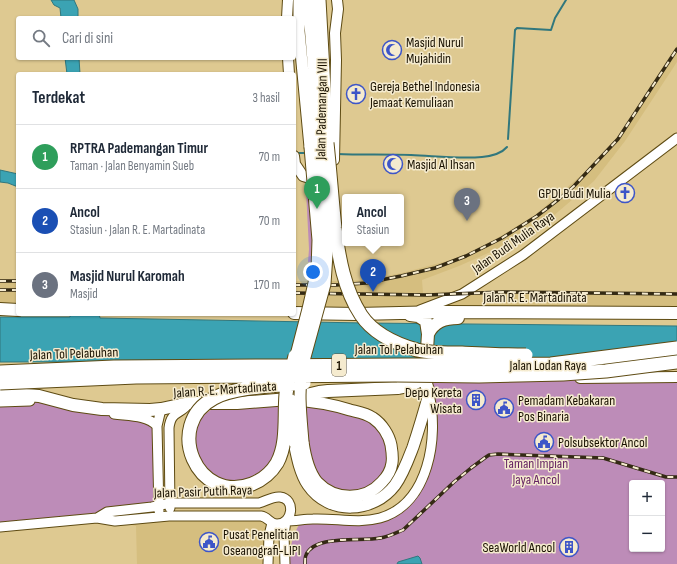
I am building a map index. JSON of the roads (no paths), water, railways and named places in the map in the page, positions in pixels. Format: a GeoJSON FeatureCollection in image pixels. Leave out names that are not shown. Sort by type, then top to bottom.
{"type":"FeatureCollection","features":[{"type":"Feature","properties":{"kind":"highway"},"geometry":{"type":"LineString","coordinates":[[319,0],[327,143],[339,253],[346,284],[352,299],[362,316],[375,329],[386,337],[400,344],[418,350],[441,353],[552,355],[671,349]]}},
{"type":"Feature","properties":{"kind":"highway"},"geometry":{"type":"LineString","coordinates":[[320,26],[325,0]]}},
{"type":"Feature","properties":{"kind":"highway"},"geometry":{"type":"LineString","coordinates":[[0,309],[16,310]]}},
{"type":"Feature","properties":{"kind":"highway","name":"Jalan R. E. Martadinata"},"geometry":{"type":"LineString","coordinates":[[296,313],[357,314],[393,312],[418,316],[448,312],[677,313]]}},
{"type":"Feature","properties":{"kind":"highway"},"geometry":{"type":"LineString","coordinates":[[418,316],[426,321],[428,334],[425,374],[429,394]]}},
{"type":"Feature","properties":{"kind":"highway","name":"Jalan R. E. Martadinata"},"geometry":{"type":"LineString","coordinates":[[428,334],[431,328],[439,322],[450,318],[677,321]]}},
{"type":"Feature","properties":{"kind":"highway","name":"Jalan Tol Pelabuhan"},"geometry":{"type":"LineString","coordinates":[[0,372],[114,367],[551,364],[671,349]]}},
{"type":"Feature","properties":{"kind":"highway"},"geometry":{"type":"LineString","coordinates":[[295,356],[289,380],[288,387],[286,393],[285,428],[282,447],[280,455],[274,466],[267,475],[249,485],[235,487],[225,486],[209,480],[196,466],[189,447],[189,438],[193,419],[205,404],[215,398],[228,392],[252,388],[277,386],[285,385],[293,384],[395,375]]}},
{"type":"Feature","properties":{"kind":"highway","name":"Jalan Tol Pelabuhan"},"geometry":{"type":"LineString","coordinates":[[0,383],[136,377],[395,375],[479,376],[563,374],[606,371],[677,362]]}},
{"type":"Feature","properties":{"kind":"highway","name":"Jalan R. E. Martadinata"},"geometry":{"type":"LineString","coordinates":[[0,395],[38,396],[102,409],[150,410],[189,403],[237,403],[290,399],[328,391],[391,389],[405,387],[422,380],[425,374]]}},
{"type":"Feature","properties":{"kind":"main road"},"geometry":{"type":"LineString","coordinates":[[287,16],[288,0]]}},
{"type":"Feature","properties":{"kind":"main road"},"geometry":{"type":"LineString","coordinates":[[290,399],[321,403],[341,407],[366,414],[374,419],[384,430],[390,440],[393,456],[392,464],[386,478],[375,488],[361,495],[352,497],[338,495],[324,488],[318,483],[313,476],[304,452],[298,442],[300,412],[300,379],[325,284],[328,254],[327,226],[299,31],[299,0]]}},
{"type":"Feature","properties":{"kind":"main road"},"geometry":{"type":"LineString","coordinates":[[308,0],[315,147],[318,240],[317,270],[295,356],[290,384],[300,468],[308,486],[330,503],[339,506],[353,507],[366,505],[383,496],[394,485],[407,462],[420,426],[429,394]]}},
{"type":"Feature","properties":{"kind":"main road","name":"Jalan Pademangan VIII"},"geometry":{"type":"LineString","coordinates":[[296,164],[303,176],[312,179],[326,177],[334,167],[335,33],[338,8],[337,0]]}},
{"type":"Feature","properties":{"kind":"main road"},"geometry":{"type":"LineString","coordinates":[[288,60],[289,72]]}},
{"type":"Feature","properties":{"kind":"main road","name":"Jalan Lodan Raya"},"geometry":{"type":"LineString","coordinates":[[429,394],[431,384],[443,379],[677,377]]}},
{"type":"Feature","properties":{"kind":"street","name":"Jalan Budi Mulia Raya"},"geometry":{"type":"LineString","coordinates":[[418,316],[462,294],[523,255],[677,138]]}},
{"type":"Feature","properties":{"kind":"street","name":"Jalan Pasir Putih Raya"},"geometry":{"type":"LineString","coordinates":[[0,527],[96,518],[115,521],[159,516],[261,516],[272,523],[279,524],[286,521],[312,519],[355,522],[388,515],[403,506],[410,499],[417,490],[426,468],[432,430],[432,410],[429,394]]}},
{"type":"Feature","properties":{"kind":"street"},"geometry":{"type":"LineString","coordinates":[[0,402],[36,401],[79,411],[139,417],[158,426]]}},
{"type":"Feature","properties":{"kind":"street"},"geometry":{"type":"LineString","coordinates":[[169,516],[168,428],[172,417],[189,403]]}},
{"type":"Feature","properties":{"kind":"street"},"geometry":{"type":"LineString","coordinates":[[159,516],[158,426],[161,409]]}},
{"type":"Feature","properties":{"kind":"street","name":"Jalan Pasir Putih Raya"},"geometry":{"type":"LineString","coordinates":[[96,518],[107,512],[170,503],[260,503],[280,497],[284,498],[290,504],[291,514],[286,521]]}},
{"type":"Feature","properties":{"kind":"street"},"geometry":{"type":"LineString","coordinates":[[285,564],[284,535],[286,521]]}},
{"type":"Feature","properties":{"kind":"street"},"geometry":{"type":"LineString","coordinates":[[268,564],[269,535],[272,523]]}},
{"type":"Feature","properties":{"kind":"water"},"geometry":{"type":"Polygon","coordinates":[[[51,0],[74,0],[78,9],[78,16],[61,16],[60,8],[54,5],[51,0]]]}},
{"type":"Feature","properties":{"kind":"water"},"geometry":{"type":"Polygon","coordinates":[[[65,60],[79,60],[80,72],[67,72],[65,60]]]}},
{"type":"Feature","properties":{"kind":"water"},"geometry":{"type":"Polygon","coordinates":[[[0,170],[16,174],[16,186],[0,182],[0,170]]]}},
{"type":"Feature","properties":{"kind":"water"},"geometry":{"type":"Polygon","coordinates":[[[100,316],[100,318],[364,323],[677,326],[677,364],[434,361],[0,362],[0,317],[100,316]]]}},
{"type":"Feature","properties":{"kind":"water"},"geometry":{"type":"Polygon","coordinates":[[[418,556],[422,564],[397,564],[398,562],[418,556]]]}},
{"type":"Feature","properties":{"kind":"waterway"},"geometry":{"type":"LineString","coordinates":[[508,139],[515,30],[517,28],[551,30],[555,18],[566,0]]}},
{"type":"Feature","properties":{"kind":"waterway"},"geometry":{"type":"LineString","coordinates":[[337,154],[473,158],[486,157],[496,154],[507,147]]}},
{"type":"Feature","properties":{"kind":"waterway"},"geometry":{"type":"LineString","coordinates":[[296,153],[307,153]]}},
{"type":"Feature","properties":{"kind":"railway"},"geometry":{"type":"LineString","coordinates":[[296,285],[366,283],[401,276],[435,268],[466,256],[502,238],[537,216],[559,199],[574,186],[618,139],[677,49]]}},
{"type":"Feature","properties":{"kind":"railway"},"geometry":{"type":"LineString","coordinates":[[0,281],[16,281]]}},
{"type":"Feature","properties":{"kind":"railway"},"geometry":{"type":"LineString","coordinates":[[0,290],[16,290]]}},
{"type":"Feature","properties":{"kind":"railway"},"geometry":{"type":"LineString","coordinates":[[296,293],[427,295],[503,292],[677,294]]}},
{"type":"Feature","properties":{"kind":"railway"},"geometry":{"type":"LineString","coordinates":[[305,564],[306,555],[311,548],[319,544],[329,541],[380,538],[403,530],[454,482],[489,455],[498,454],[603,458],[666,477],[677,477]]}},
{"type":"Feature","properties":{"kind":"place","name":"Masjid Nurul Mujahidin"},"geometry":{"type":"Point","coordinates":[392,50]}},
{"type":"Feature","properties":{"kind":"place","name":"Gereja Bethel Indonesia Jemaat Kemuliaan"},"geometry":{"type":"Point","coordinates":[356,94]}},
{"type":"Feature","properties":{"kind":"place","name":"Masjid Al Ihsan"},"geometry":{"type":"Point","coordinates":[393,164]}},
{"type":"Feature","properties":{"kind":"place","name":"GPDI Budi Mulia"},"geometry":{"type":"Point","coordinates":[625,193]}},
{"type":"Feature","properties":{"kind":"place","name":"RPTRA Pademangan Timur"},"geometry":{"type":"Point","coordinates":[317,209]}},
{"type":"Feature","properties":{"kind":"place","name":"Masjid Nurul Karomah"},"geometry":{"type":"Point","coordinates":[467,221]}},
{"type":"Feature","properties":{"kind":"place","name":"Ancol"},"geometry":{"type":"Point","coordinates":[373,292]}},
{"type":"Feature","properties":{"kind":"place","name":"Depo Kereta Wisata"},"geometry":{"type":"Point","coordinates":[476,400]}},
{"type":"Feature","properties":{"kind":"place","name":"Pemadam Kebakaran Pos Binaria"},"geometry":{"type":"Point","coordinates":[504,408]}},
{"type":"Feature","properties":{"kind":"place","name":"Polsubsektor Ancol"},"geometry":{"type":"Point","coordinates":[544,442]}},
{"type":"Feature","properties":{"kind":"place","name":"Pusat Penelitian Oseanografi-LIPI"},"geometry":{"type":"Point","coordinates":[209,542]}},
{"type":"Feature","properties":{"kind":"place","name":"SeaWorld Ancol"},"geometry":{"type":"Point","coordinates":[569,547]}},
{"type":"Feature","properties":{"kind":"park label","name":"Taman Impian Jaya Ancol"},"geometry":{"type":"Point","coordinates":[536,472]}}]}
